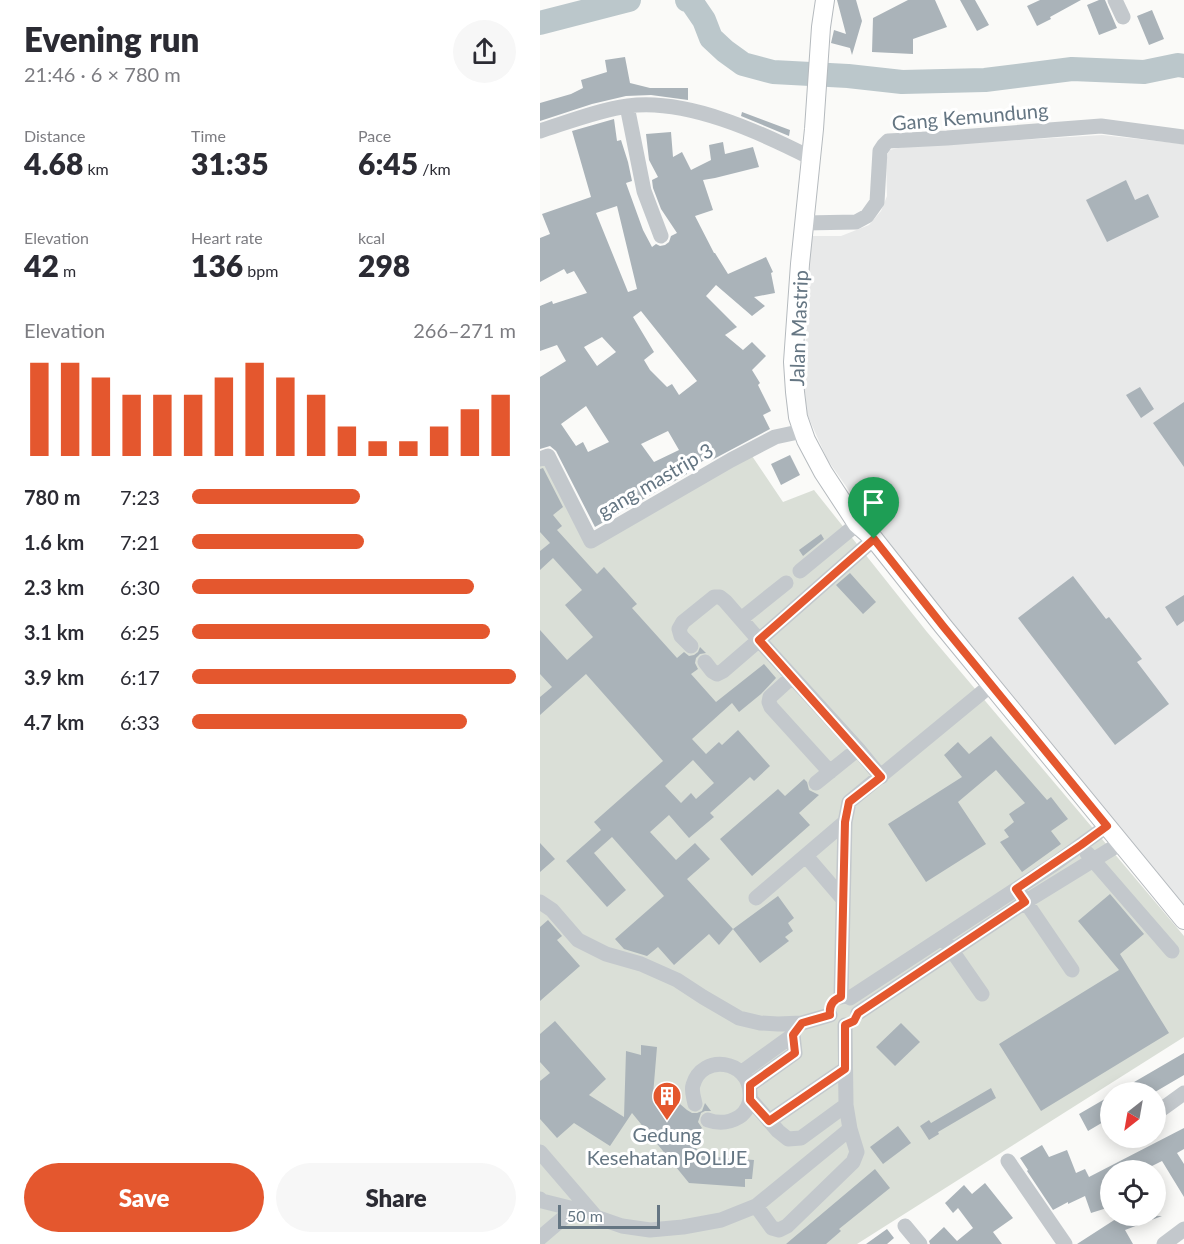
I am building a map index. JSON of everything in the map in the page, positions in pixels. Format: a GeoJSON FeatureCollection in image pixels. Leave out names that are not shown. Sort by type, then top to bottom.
{"type":"FeatureCollection","features":[{"type":"Feature","properties":{"kind":"main road","name":"Jalan Mastrip"},"geometry":{"type":"LineString","coordinates":[[825,0],[811,158],[812,223],[793,362],[798,417],[806,440],[823,472],[857,524],[874,539],[1184,920]]}},
{"type":"Feature","properties":{"kind":"street"},"geometry":{"type":"LineString","coordinates":[[1115,0],[1123,17]]}},
{"type":"Feature","properties":{"kind":"street"},"geometry":{"type":"LineString","coordinates":[[627,106],[644,191],[661,236]]}},
{"type":"Feature","properties":{"kind":"street"},"geometry":{"type":"LineString","coordinates":[[540,131],[627,106],[680,108],[753,130],[811,158]]}},
{"type":"Feature","properties":{"kind":"street","name":"Gang Kemundung"},"geometry":{"type":"LineString","coordinates":[[812,223],[856,222],[867,216],[877,202],[880,151],[888,141],[1101,126],[1184,137]]}},
{"type":"Feature","properties":{"kind":"street","name":"gang mastrip 3"},"geometry":{"type":"LineString","coordinates":[[540,459],[548,456],[591,541],[775,437],[803,431]]}},
{"type":"Feature","properties":{"kind":"street"},"geometry":{"type":"LineString","coordinates":[[800,571],[857,524]]}},
{"type":"Feature","properties":{"kind":"street"},"geometry":{"type":"LineString","coordinates":[[705,662],[717,674],[723,671],[874,539]]}},
{"type":"Feature","properties":{"kind":"street"},"geometry":{"type":"LineString","coordinates":[[741,619],[786,583]]}},
{"type":"Feature","properties":{"kind":"street"},"geometry":{"type":"LineString","coordinates":[[691,646],[681,636],[679,629],[683,622],[714,597],[720,597],[881,777]]}},
{"type":"Feature","properties":{"kind":"street"},"geometry":{"type":"LineString","coordinates":[[792,677],[770,697],[769,702],[830,772]]}},
{"type":"Feature","properties":{"kind":"street"},"geometry":{"type":"LineString","coordinates":[[845,997],[843,899],[845,822],[849,802],[991,685]]}},
{"type":"Feature","properties":{"kind":"street"},"geometry":{"type":"LineString","coordinates":[[816,783],[858,749]]}},
{"type":"Feature","properties":{"kind":"street"},"geometry":{"type":"LineString","coordinates":[[756,898],[845,822]]}},
{"type":"Feature","properties":{"kind":"street"},"geometry":{"type":"LineString","coordinates":[[1107,826],[943,937],[845,997],[836,999],[830,1006],[830,1015],[836,1023],[845,1025],[854,1021],[858,1013],[1025,902],[1121,843]]}},
{"type":"Feature","properties":{"kind":"street"},"geometry":{"type":"LineString","coordinates":[[1081,845],[1172,951]]}},
{"type":"Feature","properties":{"kind":"street"},"geometry":{"type":"LineString","coordinates":[[806,856],[843,899]]}},
{"type":"Feature","properties":{"kind":"street"},"geometry":{"type":"LineString","coordinates":[[1016,889],[1072,969]]}},
{"type":"Feature","properties":{"kind":"street"},"geometry":{"type":"LineString","coordinates":[[540,902],[552,910],[579,940],[606,954],[641,964],[677,980],[739,1018],[797,1029]]}},
{"type":"Feature","properties":{"kind":"street"},"geometry":{"type":"LineString","coordinates":[[943,937],[982,994]]}},
{"type":"Feature","properties":{"kind":"street"},"geometry":{"type":"LineString","coordinates":[[845,997],[856,1004],[858,1013]]}},
{"type":"Feature","properties":{"kind":"street"},"geometry":{"type":"LineString","coordinates":[[708,1120],[715,1123],[730,1122],[744,1113],[747,1085],[797,1029],[830,1015]]}},
{"type":"Feature","properties":{"kind":"street"},"geometry":{"type":"LineString","coordinates":[[756,1206],[772,1228],[779,1230],[787,1226],[853,1162],[857,1152],[850,1130],[846,1105],[845,1025]]}},
{"type":"Feature","properties":{"kind":"street"},"geometry":{"type":"LineString","coordinates":[[694,1104],[692,1087],[699,1073],[713,1065],[728,1064],[747,1085],[769,1121],[788,1139],[801,1138],[846,1105]]}},
{"type":"Feature","properties":{"kind":"street"},"geometry":{"type":"LineString","coordinates":[[769,1121],[845,1069]]}},
{"type":"Feature","properties":{"kind":"street"},"geometry":{"type":"LineString","coordinates":[[1166,1106],[1184,1093]]}},
{"type":"Feature","properties":{"kind":"street"},"geometry":{"type":"LineString","coordinates":[[540,1152],[578,1205],[596,1217],[622,1226],[650,1230],[721,1220],[756,1206],[850,1130]]}},
{"type":"Feature","properties":{"kind":"street"},"geometry":{"type":"LineString","coordinates":[[1008,1161],[1065,1244]]}},
{"type":"Feature","properties":{"kind":"street"},"geometry":{"type":"LineString","coordinates":[[541,1200],[578,1205]]}},
{"type":"Feature","properties":{"kind":"street"},"geometry":{"type":"LineString","coordinates":[[540,1238],[578,1205]]}},
{"type":"Feature","properties":{"kind":"street"},"geometry":{"type":"LineString","coordinates":[[905,1226],[920,1244]]}},
{"type":"Feature","properties":{"kind":"street"},"geometry":{"type":"LineString","coordinates":[[1164,1244],[1184,1229]]}},
{"type":"Feature","properties":{"kind":"shaded area"},"geometry":{"type":"Polygon","coordinates":[[[1102,135],[1184,144],[1184,907],[868,518],[827,459],[807,414],[804,381],[810,236],[841,236],[869,225],[881,211],[887,196],[886,161],[889,150],[903,147],[1102,135]]]}},
{"type":"Feature","properties":{"kind":"shaded area"},"geometry":{"type":"Polygon","coordinates":[[[752,456],[783,502],[814,490],[927,632],[1184,936],[1184,1037],[1113,1082],[1100,1082],[1100,1090],[857,1244],[540,1244],[540,463],[548,459],[591,545],[752,456]]]}},
{"type":"Feature","properties":{"kind":"building"},"geometry":{"type":"Polygon","coordinates":[[[837,0],[856,0],[862,21],[852,55],[850,48],[831,43],[834,30],[846,34],[837,0]]]}},
{"type":"Feature","properties":{"kind":"building"},"geometry":{"type":"Polygon","coordinates":[[[908,0],[935,0],[947,27],[913,39],[913,54],[872,52],[873,18],[908,0]]]}},
{"type":"Feature","properties":{"kind":"building"},"geometry":{"type":"Polygon","coordinates":[[[960,0],[975,0],[989,25],[977,31],[960,0]]]}},
{"type":"Feature","properties":{"kind":"building"},"geometry":{"type":"Polygon","coordinates":[[[1040,0],[1081,0],[1037,26],[1027,6],[1040,0]]]}},
{"type":"Feature","properties":{"kind":"building"},"geometry":{"type":"Polygon","coordinates":[[[1105,0],[1117,28],[1099,35],[1087,5],[1105,0]]]}},
{"type":"Feature","properties":{"kind":"building"},"geometry":{"type":"Polygon","coordinates":[[[1152,10],[1164,39],[1149,45],[1137,16],[1152,10]]]}},
{"type":"Feature","properties":{"kind":"building"},"geometry":{"type":"Polygon","coordinates":[[[625,57],[630,83],[650,88],[688,88],[688,100],[651,95],[626,96],[592,104],[540,121],[540,103],[583,88],[581,80],[607,72],[605,60],[625,57]]]}},
{"type":"Feature","properties":{"kind":"building"},"geometry":{"type":"Polygon","coordinates":[[[742,112],[790,130],[789,136],[741,116],[742,112]]]}},
{"type":"Feature","properties":{"kind":"building"},"geometry":{"type":"Polygon","coordinates":[[[614,119],[617,141],[621,140],[632,181],[626,183],[643,230],[652,247],[656,244],[665,245],[671,236],[677,233],[661,209],[653,188],[652,180],[658,177],[649,160],[646,134],[671,132],[673,157],[682,152],[691,170],[711,160],[709,145],[723,142],[725,154],[753,147],[759,167],[703,180],[713,210],[695,216],[728,274],[766,257],[773,272],[771,273],[775,293],[754,297],[765,306],[752,316],[716,285],[706,296],[737,327],[725,335],[743,350],[752,342],[766,356],[752,370],[771,411],[763,415],[770,429],[710,461],[708,458],[686,471],[687,474],[595,527],[556,451],[550,446],[540,449],[540,377],[566,361],[557,345],[540,351],[540,306],[587,293],[574,271],[567,274],[564,269],[540,282],[540,238],[550,234],[542,214],[591,197],[572,131],[614,119]],[[617,206],[596,213],[628,292],[637,289],[617,206]],[[641,311],[633,317],[654,352],[644,360],[650,370],[667,387],[672,384],[679,395],[697,381],[641,311]],[[602,337],[584,347],[597,366],[616,352],[602,337]],[[586,406],[561,424],[576,446],[583,442],[588,452],[609,442],[586,406]],[[668,431],[641,444],[654,462],[679,450],[668,431]]]}},
{"type":"Feature","properties":{"kind":"building"},"geometry":{"type":"Polygon","coordinates":[[[1126,180],[1135,200],[1148,194],[1159,217],[1107,242],[1086,200],[1126,180]]]}},
{"type":"Feature","properties":{"kind":"building"},"geometry":{"type":"Polygon","coordinates":[[[1140,387],[1154,409],[1141,418],[1126,395],[1140,387]]]}},
{"type":"Feature","properties":{"kind":"building"},"geometry":{"type":"Polygon","coordinates":[[[1184,402],[1184,467],[1153,423],[1184,402]]]}},
{"type":"Feature","properties":{"kind":"building"},"geometry":{"type":"Polygon","coordinates":[[[790,455],[800,475],[781,485],[771,464],[790,455]]]}},
{"type":"Feature","properties":{"kind":"building"},"geometry":{"type":"Polygon","coordinates":[[[543,468],[563,507],[553,515],[562,526],[557,530],[597,574],[604,567],[637,604],[632,608],[677,658],[684,652],[689,656],[694,655],[700,647],[706,653],[696,658],[695,663],[698,669],[691,674],[716,702],[764,664],[776,678],[739,712],[732,703],[692,739],[706,754],[719,742],[722,745],[738,730],[770,766],[754,781],[750,777],[710,813],[714,817],[689,838],[669,815],[650,832],[676,860],[695,843],[710,859],[687,879],[733,929],[719,945],[709,934],[674,965],[658,947],[647,956],[624,949],[615,939],[664,896],[612,837],[594,853],[626,890],[607,907],[566,861],[601,830],[594,822],[663,761],[586,674],[540,715],[540,697],[552,687],[540,674],[540,630],[567,660],[593,637],[565,605],[582,590],[553,558],[540,570],[540,551],[550,543],[540,532],[540,469],[543,468]],[[693,760],[665,786],[681,803],[691,793],[696,799],[714,783],[693,760]]]}},
{"type":"Feature","properties":{"kind":"building"},"geometry":{"type":"Polygon","coordinates":[[[821,534],[824,539],[803,556],[799,550],[821,534]]]}},
{"type":"Feature","properties":{"kind":"building"},"geometry":{"type":"Polygon","coordinates":[[[850,573],[876,602],[863,614],[836,585],[850,573]]]}},
{"type":"Feature","properties":{"kind":"building"},"geometry":{"type":"Polygon","coordinates":[[[1073,576],[1106,619],[1109,617],[1142,659],[1137,662],[1169,704],[1115,745],[1018,618],[1073,576]]]}},
{"type":"Feature","properties":{"kind":"building"},"geometry":{"type":"Polygon","coordinates":[[[1184,595],[1184,621],[1177,626],[1165,607],[1184,595]]]}},
{"type":"Feature","properties":{"kind":"building"},"geometry":{"type":"Polygon","coordinates":[[[991,736],[1047,800],[1051,797],[1068,819],[1051,831],[1061,844],[1022,872],[1000,842],[1009,837],[1004,830],[1014,822],[1009,814],[1025,803],[996,770],[958,802],[986,844],[926,882],[888,824],[962,777],[944,755],[958,742],[969,754],[991,736]]]}},
{"type":"Feature","properties":{"kind":"building"},"geometry":{"type":"Polygon","coordinates":[[[804,779],[809,790],[819,795],[799,813],[810,825],[752,876],[720,839],[778,789],[785,796],[804,779]]]}},
{"type":"Feature","properties":{"kind":"building"},"geometry":{"type":"Polygon","coordinates":[[[540,843],[555,859],[540,872],[540,843]]]}},
{"type":"Feature","properties":{"kind":"building"},"geometry":{"type":"Polygon","coordinates":[[[1110,894],[1144,934],[1120,954],[1169,1033],[1041,1111],[999,1044],[1119,970],[1078,921],[1110,894]]]}},
{"type":"Feature","properties":{"kind":"building"},"geometry":{"type":"Polygon","coordinates":[[[778,896],[794,918],[788,923],[793,931],[785,937],[789,941],[760,963],[733,929],[778,896]]]}},
{"type":"Feature","properties":{"kind":"building"},"geometry":{"type":"Polygon","coordinates":[[[548,920],[562,936],[557,940],[580,966],[540,1001],[540,927],[548,920]]]}},
{"type":"Feature","properties":{"kind":"building"},"geometry":{"type":"Polygon","coordinates":[[[555,1021],[606,1079],[589,1095],[624,1117],[626,1051],[641,1055],[641,1045],[657,1047],[653,1095],[669,1115],[680,1104],[692,1113],[697,1113],[702,1111],[705,1103],[711,1111],[701,1113],[698,1122],[702,1128],[688,1139],[703,1156],[754,1160],[752,1179],[745,1179],[745,1187],[689,1183],[632,1113],[610,1146],[574,1123],[557,1138],[540,1119],[540,1081],[550,1073],[540,1062],[540,1034],[555,1021]]]}},
{"type":"Feature","properties":{"kind":"building"},"geometry":{"type":"Polygon","coordinates":[[[901,1023],[920,1042],[895,1066],[876,1047],[901,1023]]]}},
{"type":"Feature","properties":{"kind":"building"},"geometry":{"type":"Polygon","coordinates":[[[1184,1053],[1184,1075],[1166,1086],[1166,1082],[1134,1082],[1184,1053]]]}},
{"type":"Feature","properties":{"kind":"building"},"geometry":{"type":"Polygon","coordinates":[[[991,1088],[996,1098],[938,1132],[939,1134],[929,1140],[920,1126],[929,1120],[931,1123],[991,1088]]]}},
{"type":"Feature","properties":{"kind":"building"},"geometry":{"type":"Polygon","coordinates":[[[1100,1102],[1100,1124],[1088,1131],[1079,1114],[1100,1102]]]}},
{"type":"Feature","properties":{"kind":"building"},"geometry":{"type":"Polygon","coordinates":[[[898,1126],[911,1143],[883,1164],[870,1147],[898,1126]]]}},
{"type":"Feature","properties":{"kind":"building"},"geometry":{"type":"Polygon","coordinates":[[[1184,1128],[1184,1149],[1177,1153],[1184,1164],[1184,1197],[1166,1168],[1166,1160],[1122,1160],[1145,1148],[1166,1148],[1166,1137],[1184,1128]]]}},
{"type":"Feature","properties":{"kind":"building"},"geometry":{"type":"Polygon","coordinates":[[[1042,1145],[1049,1157],[1067,1150],[1076,1173],[1085,1169],[1089,1177],[1100,1171],[1100,1210],[1091,1213],[1085,1196],[1053,1210],[1020,1158],[1042,1145]]]}},
{"type":"Feature","properties":{"kind":"building"},"geometry":{"type":"Polygon","coordinates":[[[875,1169],[890,1188],[839,1229],[841,1231],[826,1244],[786,1244],[875,1169]]]}},
{"type":"Feature","properties":{"kind":"building"},"geometry":{"type":"Polygon","coordinates":[[[985,1183],[1013,1218],[993,1232],[1002,1244],[930,1244],[929,1241],[944,1227],[957,1241],[973,1228],[958,1208],[953,1213],[945,1203],[964,1185],[972,1194],[985,1183]]]}},
{"type":"Feature","properties":{"kind":"building"},"geometry":{"type":"Polygon","coordinates":[[[1105,1226],[1136,1226],[1125,1230],[1133,1244],[1077,1244],[1105,1226]]]}},
{"type":"Feature","properties":{"kind":"building"},"geometry":{"type":"Polygon","coordinates":[[[887,1229],[894,1238],[887,1244],[866,1244],[887,1229]]]}},
{"type":"Feature","properties":{"kind":"waterway"},"geometry":{"type":"LineString","coordinates":[[540,23],[629,0]]}},
{"type":"Feature","properties":{"kind":"waterway"},"geometry":{"type":"LineString","coordinates":[[687,0],[691,1],[704,20],[711,38],[725,51],[743,64],[773,72],[848,76],[902,82],[985,80],[1072,69],[1144,72],[1178,65],[1184,66]]}},
{"type":"Feature","properties":{"kind":"place","name":"Gedung Kesehatan POLIJE"},"geometry":{"type":"Point","coordinates":[667,1122]}},
{"type":"Feature","properties":{"kind":"route"},"geometry":{"type":"LineString","coordinates":[[874,539],[1107,826],[1016,889],[1025,902],[858,1013],[854,1021],[845,1025],[845,1069],[769,1121],[750,1100],[750,1085],[795,1053],[793,1035],[802,1023],[830,1015],[830,1006],[841,997],[845,822],[849,802],[881,777],[759,640],[874,539]]}}]}
